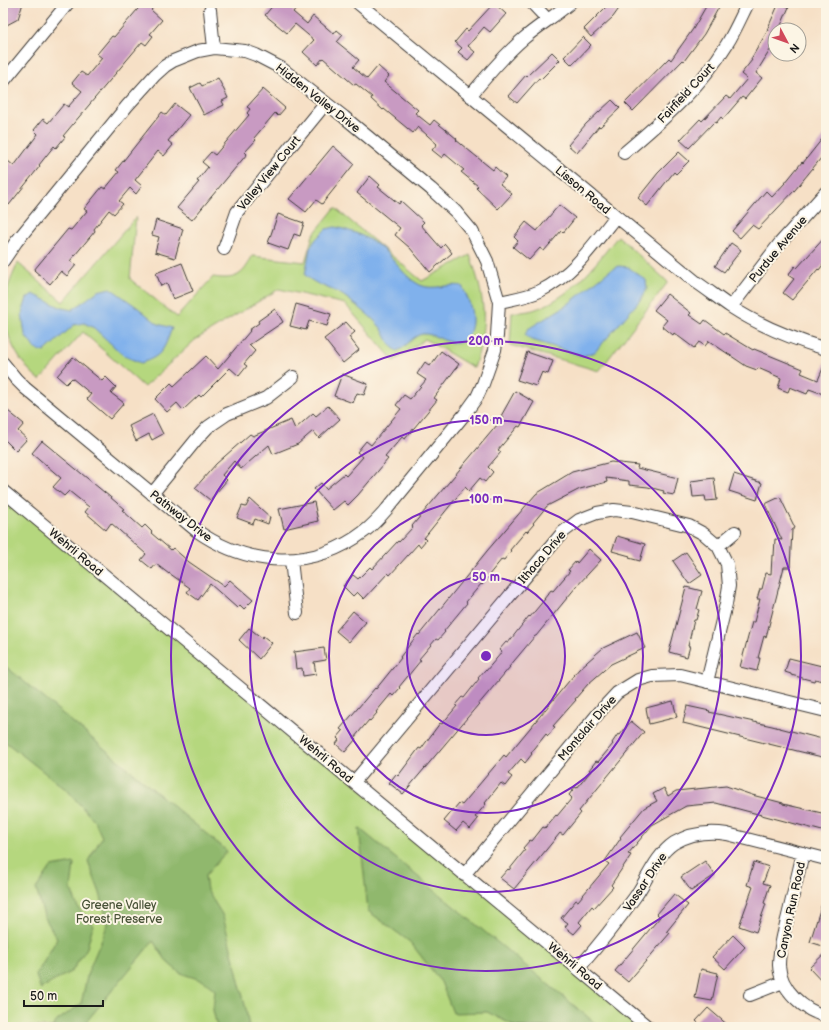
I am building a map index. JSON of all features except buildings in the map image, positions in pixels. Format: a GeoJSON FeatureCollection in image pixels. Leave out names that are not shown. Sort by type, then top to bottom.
{"type":"FeatureCollection","features":[{"type":"Feature","properties":{"kind":"street"},"geometry":{"type":"LineString","coordinates":[[3,82],[68,3]]}},
{"type":"Feature","properties":{"kind":"street","name":"Lisson Road"},"geometry":{"type":"LineString","coordinates":[[358,3],[696,282],[731,307],[772,329],[826,349]]}},
{"type":"Feature","properties":{"kind":"street"},"geometry":{"type":"LineString","coordinates":[[532,3],[548,20]]}},
{"type":"Feature","properties":{"kind":"street"},"geometry":{"type":"LineString","coordinates":[[470,96],[511,51],[570,3]]}},
{"type":"Feature","properties":{"kind":"street","name":"Fairfield Court"},"geometry":{"type":"LineString","coordinates":[[624,153],[651,130],[701,81],[727,44],[748,3]]}},
{"type":"Feature","properties":{"kind":"street"},"geometry":{"type":"LineString","coordinates":[[210,10],[214,48]]}},
{"type":"Feature","properties":{"kind":"street","name":"Hidden Valley Drive"},"geometry":{"type":"LineString","coordinates":[[3,261],[20,236],[155,74],[173,61],[198,51],[214,48],[245,51],[265,58],[281,68],[431,189],[456,212],[478,241],[487,261],[499,302]]}},
{"type":"Feature","properties":{"kind":"street","name":"Valley View Court"},"geometry":{"type":"LineString","coordinates":[[224,249],[237,212],[326,103]]}},
{"type":"Feature","properties":{"kind":"street","name":"Purdue Avenue"},"geometry":{"type":"LineString","coordinates":[[731,307],[780,243],[826,192]]}},
{"type":"Feature","properties":{"kind":"street"},"geometry":{"type":"LineString","coordinates":[[499,302],[527,296],[540,291],[565,275],[586,253],[616,216]]}},
{"type":"Feature","properties":{"kind":"street","name":"Pathway Drive"},"geometry":{"type":"LineString","coordinates":[[3,363],[24,388],[197,531],[234,552],[260,558],[291,560],[318,555],[332,550],[349,542],[369,528],[387,509],[464,415],[483,384],[495,350],[499,302]]}},
{"type":"Feature","properties":{"kind":"street"},"geometry":{"type":"LineString","coordinates":[[152,494],[208,427],[227,414],[266,398],[293,377]]}},
{"type":"Feature","properties":{"kind":"street","name":"Wehrli Road"},"geometry":{"type":"LineString","coordinates":[[3,491],[648,1027]]}},
{"type":"Feature","properties":{"kind":"street","name":"Ithaca Drive"},"geometry":{"type":"LineString","coordinates":[[354,782],[563,532],[579,520],[597,513],[614,510],[632,512],[689,526],[704,534],[718,546],[727,564],[729,586],[707,682]]}},
{"type":"Feature","properties":{"kind":"street"},"geometry":{"type":"LineString","coordinates":[[718,546],[735,532]]}},
{"type":"Feature","properties":{"kind":"street"},"geometry":{"type":"LineString","coordinates":[[291,560],[297,613]]}},
{"type":"Feature","properties":{"kind":"street","name":"Montclair Drive"},"geometry":{"type":"LineString","coordinates":[[464,875],[617,693],[638,680],[652,676],[680,675],[826,711]]}},
{"type":"Feature","properties":{"kind":"street","name":"Vassar Drive"},"geometry":{"type":"LineString","coordinates":[[578,969],[619,920],[660,858],[668,849],[679,841],[695,834],[713,832],[727,834],[826,859]]}},
{"type":"Feature","properties":{"kind":"street","name":"Canyon Run Road"},"geometry":{"type":"LineString","coordinates":[[803,853],[780,951],[779,965],[783,982],[793,996],[808,1008],[826,1016]]}},
{"type":"Feature","properties":{"kind":"street"},"geometry":{"type":"LineString","coordinates":[[750,995],[783,982]]}},
{"type":"Feature","properties":{"kind":"green space"},"geometry":{"type":"Polygon","coordinates":[[[335,208],[422,281],[470,255],[479,285],[483,311],[482,338],[474,368],[425,339],[394,361],[345,304],[279,289],[195,340],[144,387],[83,332],[40,380],[23,363],[11,342],[5,320],[6,296],[18,263],[63,302],[136,217],[130,279],[177,317],[213,277],[227,278],[237,276],[245,269],[252,256],[305,262],[313,235],[335,208]]]}},
{"type":"Feature","properties":{"kind":"green space"},"geometry":{"type":"Polygon","coordinates":[[[618,236],[668,282],[599,371],[510,345],[512,313],[533,310],[547,305],[559,298],[581,280],[618,236]]]}},
{"type":"Feature","properties":{"kind":"green space","name":"Greene Valley Forest Preserve"},"geometry":{"type":"Polygon","coordinates":[[[3,491],[648,1027],[3,1027],[3,491]]]}},
{"type":"Feature","properties":{"kind":"green space","name":"Greene Valley Forest Preserve"},"geometry":{"type":"Polygon","coordinates":[[[3,664],[227,851],[205,876],[207,890],[223,916],[249,1027],[217,1027],[213,1010],[215,990],[204,981],[180,973],[168,963],[153,941],[82,1027],[52,1027],[58,1020],[81,1004],[88,972],[108,924],[100,893],[88,861],[102,837],[95,822],[68,791],[3,740],[3,664]]]}},
{"type":"Feature","properties":{"kind":"green space"},"geometry":{"type":"Polygon","coordinates":[[[359,828],[600,1027],[517,1027],[487,1012],[453,1013],[441,982],[410,942],[368,911],[359,828]]]}},
{"type":"Feature","properties":{"kind":"green space"},"geometry":{"type":"Polygon","coordinates":[[[74,863],[71,889],[78,908],[93,925],[87,948],[72,971],[40,989],[36,975],[57,939],[44,916],[36,889],[51,867],[74,863]]]}},
{"type":"Feature","properties":{"kind":"water"},"geometry":{"type":"Polygon","coordinates":[[[335,227],[356,233],[382,248],[406,275],[420,285],[425,287],[452,285],[462,286],[469,302],[472,314],[470,331],[466,338],[459,343],[455,343],[431,335],[422,334],[415,337],[397,351],[394,349],[381,328],[366,313],[343,295],[315,282],[305,275],[310,248],[316,239],[326,229],[335,227]]]}},
{"type":"Feature","properties":{"kind":"water"},"geometry":{"type":"Polygon","coordinates":[[[618,266],[628,267],[646,280],[647,289],[641,299],[595,352],[583,356],[532,340],[525,335],[528,329],[567,305],[609,271],[618,266]]]}},
{"type":"Feature","properties":{"kind":"water"},"geometry":{"type":"Polygon","coordinates":[[[110,288],[158,324],[172,328],[162,351],[154,358],[141,363],[124,356],[94,328],[84,323],[74,325],[44,352],[35,349],[25,335],[22,314],[27,298],[33,294],[62,308],[72,310],[98,291],[110,288]]]}}]}
